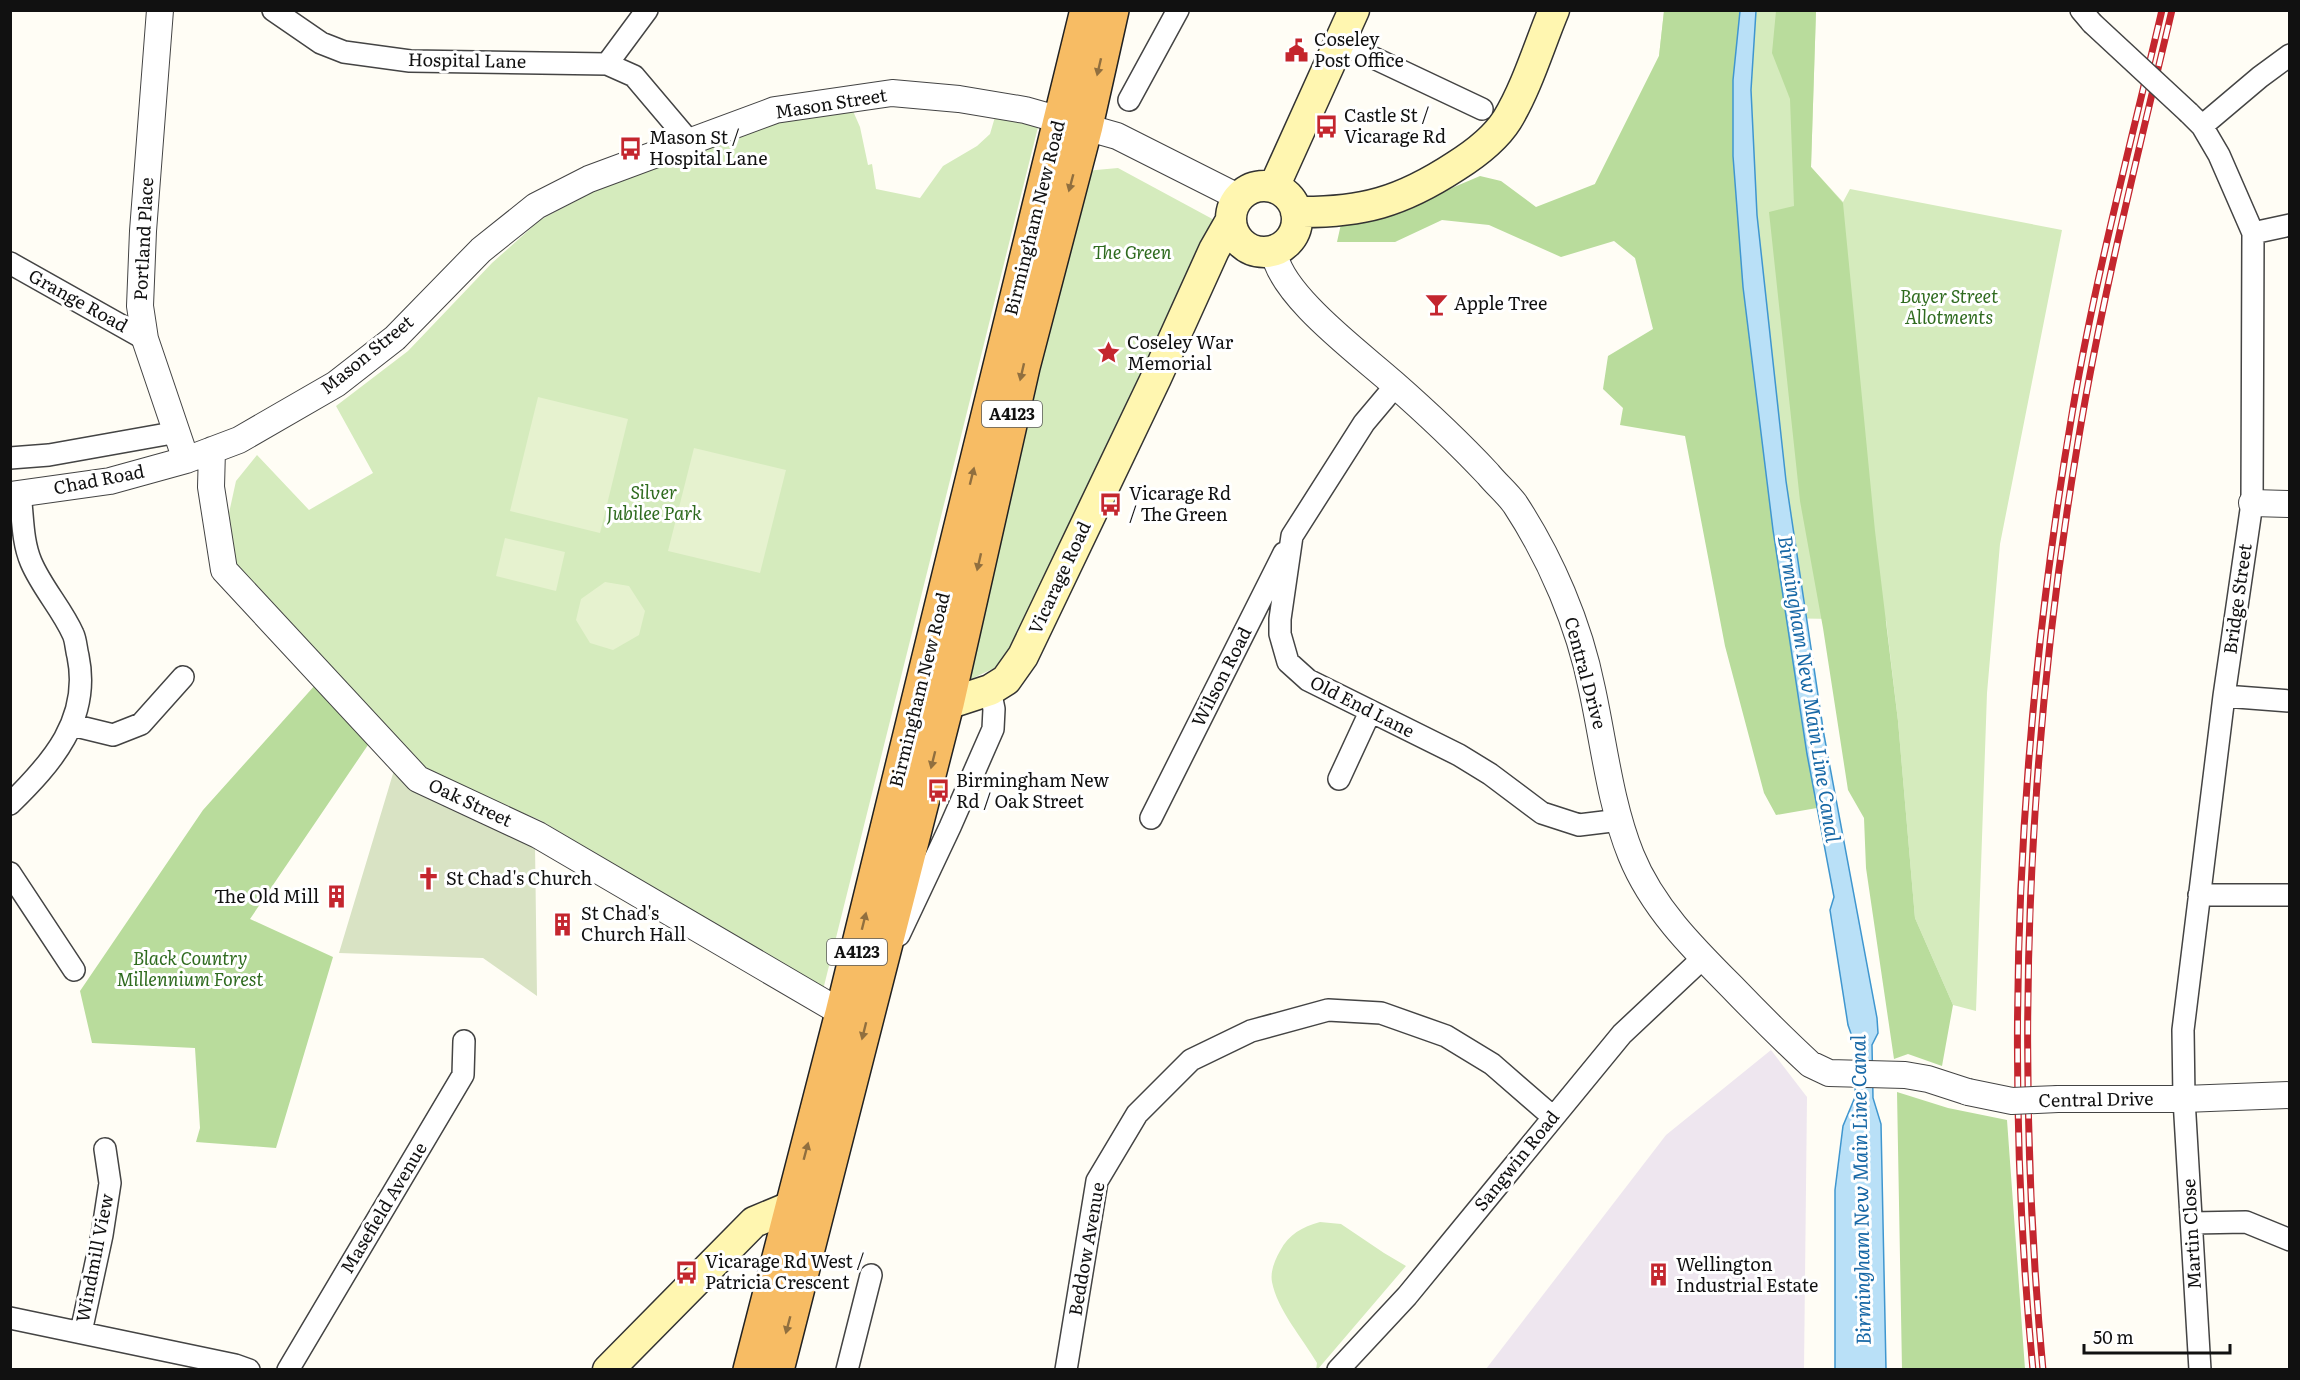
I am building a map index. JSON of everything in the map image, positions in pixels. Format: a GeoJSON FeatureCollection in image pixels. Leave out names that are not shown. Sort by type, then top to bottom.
{"type":"FeatureCollection","features":[{"type":"Feature","properties":{"kind":"highway","name":"Birmingham New Road"},"geometry":{"type":"LineString","coordinates":[[1073,123],[1087,10]]}},
{"type":"Feature","properties":{"kind":"highway","name":"Birmingham New Road"},"geometry":{"type":"LineString","coordinates":[[750,1370],[875,987],[933,700],[1047,175],[1073,123],[1112,10]]}},
{"type":"Feature","properties":{"kind":"highway","name":"Birmingham New Road"},"geometry":{"type":"LineString","coordinates":[[777,1370],[804,1207],[842,1012],[933,700]]}},
{"type":"Feature","properties":{"kind":"main road"},"geometry":{"type":"LineString","coordinates":[[1274,187],[1354,10]]}},
{"type":"Feature","properties":{"kind":"main road"},"geometry":{"type":"LineString","coordinates":[[1296,212],[1327,212],[1369,207],[1401,197],[1426,186],[1478,152],[1506,121],[1554,10]]}},
{"type":"Feature","properties":{"kind":"main road"},"geometry":{"type":"LineString","coordinates":[[1255,186],[1274,187],[1288,196],[1296,212],[1297,222],[1293,234],[1288,241],[1266,251],[1242,244],[1235,236],[1234,209],[1255,186]]}},
{"type":"Feature","properties":{"kind":"main road","name":"Vicarage Road"},"geometry":{"type":"LineString","coordinates":[[933,700],[990,690],[1006,680],[1023,656],[1234,209]]}},
{"type":"Feature","properties":{"kind":"main road","name":"Vicarage Road"},"geometry":{"type":"LineString","coordinates":[[1194,293],[1217,271],[1266,251]]}},
{"type":"Feature","properties":{"kind":"main road"},"geometry":{"type":"LineString","coordinates":[[608,1370],[754,1222],[804,1207]]}},
{"type":"Feature","properties":{"kind":"street","name":"Portland Place"},"geometry":{"type":"LineString","coordinates":[[160,10],[143,231],[140,306],[145,339],[186,460]]}},
{"type":"Feature","properties":{"kind":"street","name":"Hospital Lane"},"geometry":{"type":"LineString","coordinates":[[273,10],[321,43],[344,52],[410,61],[607,64]]}},
{"type":"Feature","properties":{"kind":"street"},"geometry":{"type":"LineString","coordinates":[[647,10],[607,64],[634,76],[689,141]]}},
{"type":"Feature","properties":{"kind":"street"},"geometry":{"type":"LineString","coordinates":[[1129,100],[1178,10]]}},
{"type":"Feature","properties":{"kind":"street","name":"Bridge Street"},"geometry":{"type":"LineString","coordinates":[[2087,17],[2195,119],[2218,155],[2253,233],[2252,503],[2224,696],[2183,1030],[2184,1099]]}},
{"type":"Feature","properties":{"kind":"street"},"geometry":{"type":"LineString","coordinates":[[1340,42],[1482,109]]}},
{"type":"Feature","properties":{"kind":"street"},"geometry":{"type":"LineString","coordinates":[[2195,119],[2260,77],[2289,55]]}},
{"type":"Feature","properties":{"kind":"street","name":"Mason Street"},"geometry":{"type":"LineString","coordinates":[[186,460],[239,440],[336,384],[395,338],[481,250],[536,206],[589,178],[775,110],[892,93],[959,99],[1025,110],[1117,136],[1234,209]]}},
{"type":"Feature","properties":{"kind":"street"},"geometry":{"type":"LineString","coordinates":[[2253,233],[2289,225]]}},
{"type":"Feature","properties":{"kind":"street","name":"Central Drive"},"geometry":{"type":"LineString","coordinates":[[1266,251],[1278,264],[1308,308],[1461,446],[1513,501],[1540,546],[1577,632],[1592,685],[1610,781],[1620,820],[1631,855],[1654,901],[1703,958],[1810,1064],[1829,1073],[1905,1075],[1928,1079],[1968,1092],[2012,1101],[2289,1095]]}},
{"type":"Feature","properties":{"kind":"street","name":"Grange Road"},"geometry":{"type":"LineString","coordinates":[[10,263],[145,339]]}},
{"type":"Feature","properties":{"kind":"street","name":"Old End Lane"},"geometry":{"type":"LineString","coordinates":[[1396,385],[1364,423],[1292,536],[1280,619],[1280,634],[1288,662],[1308,680],[1459,755],[1490,774],[1542,813],[1579,825],[1620,820]]}},
{"type":"Feature","properties":{"kind":"street","name":"Chad Road"},"geometry":{"type":"LineString","coordinates":[[10,458],[49,455],[178,432]]}},
{"type":"Feature","properties":{"kind":"street","name":"Oak Street"},"geometry":{"type":"LineString","coordinates":[[213,450],[211,487],[224,570],[418,779],[538,835],[842,1012]]}},
{"type":"Feature","properties":{"kind":"street","name":"Chad Road"},"geometry":{"type":"LineString","coordinates":[[15,494],[110,481],[186,460]]}},
{"type":"Feature","properties":{"kind":"street"},"geometry":{"type":"LineString","coordinates":[[10,804],[59,751],[72,725],[82,682],[73,634],[31,563],[15,494]]}},
{"type":"Feature","properties":{"kind":"street"},"geometry":{"type":"LineString","coordinates":[[2252,503],[2289,504]]}},
{"type":"Feature","properties":{"kind":"street","name":"Wilson Road"},"geometry":{"type":"LineString","coordinates":[[1151,818],[1292,536]]}},
{"type":"Feature","properties":{"kind":"street"},"geometry":{"type":"LineString","coordinates":[[72,725],[113,735],[141,724],[183,677]]}},
{"type":"Feature","properties":{"kind":"street"},"geometry":{"type":"LineString","coordinates":[[875,987],[993,729],[994,709],[990,690]]}},
{"type":"Feature","properties":{"kind":"street"},"geometry":{"type":"LineString","coordinates":[[2224,696],[2289,701]]}},
{"type":"Feature","properties":{"kind":"street"},"geometry":{"type":"LineString","coordinates":[[1339,779],[1371,712]]}},
{"type":"Feature","properties":{"kind":"street"},"geometry":{"type":"LineString","coordinates":[[10,873],[74,970]]}},
{"type":"Feature","properties":{"kind":"street"},"geometry":{"type":"LineString","coordinates":[[2199,895],[2289,895]]}},
{"type":"Feature","properties":{"kind":"street","name":"Sangwin Road"},"geometry":{"type":"LineString","coordinates":[[1338,1370],[1407,1296],[1622,1034],[1703,958]]}},
{"type":"Feature","properties":{"kind":"street","name":"Beddow Avenue"},"geometry":{"type":"LineString","coordinates":[[1066,1370],[1097,1181],[1137,1114],[1191,1060],[1251,1031],[1328,1010],[1381,1013],[1446,1036],[1483,1058],[1553,1117]]}},
{"type":"Feature","properties":{"kind":"street","name":"Masefield Avenue"},"geometry":{"type":"LineString","coordinates":[[288,1370],[463,1075],[464,1041]]}},
{"type":"Feature","properties":{"kind":"street","name":"Martin Close"},"geometry":{"type":"LineString","coordinates":[[2184,1099],[2200,1370]]}},
{"type":"Feature","properties":{"kind":"street","name":"Windmill View"},"geometry":{"type":"LineString","coordinates":[[81,1332],[102,1234],[110,1183],[105,1149]]}},
{"type":"Feature","properties":{"kind":"street"},"geometry":{"type":"LineString","coordinates":[[2192,1223],[2246,1222],[2289,1240]]}},
{"type":"Feature","properties":{"kind":"street"},"geometry":{"type":"LineString","coordinates":[[847,1370],[871,1275]]}},
{"type":"Feature","properties":{"kind":"street"},"geometry":{"type":"LineString","coordinates":[[10,1318],[235,1365],[249,1370]]}},
{"type":"Feature","properties":{"kind":"shaded area"},"geometry":{"type":"Polygon","coordinates":[[[1771,1050],[1807,1097],[1804,1369],[1486,1369],[1666,1135],[1771,1050]]]}},
{"type":"Feature","properties":{"kind":"green space","name":"Bayer Street Allotments"},"geometry":{"type":"Polygon","coordinates":[[[1664,11],[1816,11],[1811,167],[1843,202],[1850,189],[2062,230],[2000,544],[1987,693],[1976,1011],[1953,1005],[1915,918],[1898,721],[1886,620],[1720,617],[1692,223],[1595,184],[1659,56],[1664,11]]]}},
{"type":"Feature","properties":{"kind":"green space"},"geometry":{"type":"Polygon","coordinates":[[[1664,11],[1740,11],[1733,80],[1743,287],[1773,530],[1817,808],[1776,815],[1764,793],[1725,646],[1685,436],[1620,425],[1623,408],[1603,389],[1608,356],[1653,329],[1635,258],[1614,241],[1561,257],[1489,225],[1442,220],[1395,242],[1337,242],[1341,224],[1379,219],[1480,176],[1501,181],[1536,207],[1595,184],[1659,56],[1664,11]]]}},
{"type":"Feature","properties":{"kind":"green space"},"geometry":{"type":"Polygon","coordinates":[[[1776,11],[1816,11],[1811,167],[1843,203],[1875,531],[1898,721],[1915,918],[1953,1005],[1942,1066],[1908,1054],[1894,1059],[1866,868],[1864,818],[1848,790],[1823,628],[1800,501],[1769,212],[1794,206],[1790,99],[1772,53],[1776,11]]]}},
{"type":"Feature","properties":{"kind":"green space","name":"Silver Jubilee Park"},"geometry":{"type":"Polygon","coordinates":[[[997,110],[1039,123],[823,990],[540,820],[430,775],[236,567],[229,513],[236,481],[257,455],[309,510],[373,473],[336,406],[408,351],[492,263],[540,220],[591,193],[685,154],[779,121],[853,111],[860,127],[868,165],[872,164],[876,189],[920,198],[943,166],[977,146],[990,134],[997,110]]]}},
{"type":"Feature","properties":{"kind":"green space","name":"The Green"},"geometry":{"type":"Polygon","coordinates":[[[1118,168],[1218,222],[1005,663],[967,681],[1085,171],[1118,168]]]}},
{"type":"Feature","properties":{"kind":"green space"},"geometry":{"type":"Polygon","coordinates":[[[538,397],[628,419],[600,533],[510,511],[538,397]]]}},
{"type":"Feature","properties":{"kind":"green space"},"geometry":{"type":"Polygon","coordinates":[[[694,448],[786,470],[760,573],[668,551],[694,448]]]}},
{"type":"Feature","properties":{"kind":"green space"},"geometry":{"type":"Polygon","coordinates":[[[505,538],[565,552],[556,591],[496,576],[505,538]]]}},
{"type":"Feature","properties":{"kind":"green space"},"geometry":{"type":"Polygon","coordinates":[[[605,582],[629,586],[645,611],[639,635],[613,650],[590,643],[576,620],[581,599],[605,582]]]}},
{"type":"Feature","properties":{"kind":"green space","name":"Black Country Millennium Forest"},"geometry":{"type":"Polygon","coordinates":[[[316,684],[370,742],[250,919],[333,957],[276,1148],[196,1142],[200,1128],[195,1048],[92,1043],[80,991],[203,810],[316,684]]]}},
{"type":"Feature","properties":{"kind":"green space"},"geometry":{"type":"Polygon","coordinates":[[[395,767],[535,845],[537,996],[483,958],[339,953],[395,767]]]}},
{"type":"Feature","properties":{"kind":"green space"},"geometry":{"type":"Polygon","coordinates":[[[1897,1092],[1948,1108],[2007,1120],[2025,1369],[1902,1369],[1897,1092]]]}},
{"type":"Feature","properties":{"kind":"green space"},"geometry":{"type":"Polygon","coordinates":[[[1320,1222],[1341,1224],[1406,1266],[1316,1370],[1317,1363],[1279,1303],[1272,1282],[1272,1270],[1280,1251],[1292,1236],[1307,1226],[1320,1222]]]}},
{"type":"Feature","properties":{"kind":"water","name":"Birmingham New Main Line Canal"},"geometry":{"type":"Polygon","coordinates":[[[1740,11],[1756,11],[1751,90],[1757,215],[1786,481],[1824,735],[1877,1018],[1878,1033],[1872,1045],[1873,1098],[1881,1124],[1886,1369],[1835,1369],[1835,1190],[1843,1126],[1855,1097],[1856,1048],[1848,1025],[1830,910],[1834,897],[1807,754],[1773,530],[1743,287],[1733,156],[1733,80],[1740,11]]]}},
{"type":"Feature","properties":{"kind":"railway"},"geometry":{"type":"LineString","coordinates":[[2033,1370],[2024,1250],[2019,1129],[2018,1008],[2021,888],[2028,767],[2055,527],[2073,408],[2103,258],[2162,10]]}},
{"type":"Feature","properties":{"kind":"railway"},"geometry":{"type":"LineString","coordinates":[[2043,1370],[2034,1254],[2029,1138],[2028,1021],[2030,905],[2047,672],[2078,442],[2098,333],[2172,10]]}},
{"type":"Feature","properties":{"kind":"place","name":"Coseley Post Office"},"geometry":{"type":"Point","coordinates":[1296,50]}},
{"type":"Feature","properties":{"kind":"place","name":"Castle St / Vicarage Rd"},"geometry":{"type":"Point","coordinates":[1326,126]}},
{"type":"Feature","properties":{"kind":"place","name":"Mason St / Hospital Lane"},"geometry":{"type":"Point","coordinates":[631,148]}},
{"type":"Feature","properties":{"kind":"place","name":"Apple Tree"},"geometry":{"type":"Point","coordinates":[1436,304]}},
{"type":"Feature","properties":{"kind":"place","name":"Coseley War Memorial"},"geometry":{"type":"Point","coordinates":[1109,353]}},
{"type":"Feature","properties":{"kind":"place","name":"Vicarage Rd / The Green"},"geometry":{"type":"Point","coordinates":[1111,504]}},
{"type":"Feature","properties":{"kind":"place","name":"Birmingham New Rd / Oak Street"},"geometry":{"type":"Point","coordinates":[938,791]}},
{"type":"Feature","properties":{"kind":"place","name":"St Chad's Church"},"geometry":{"type":"Point","coordinates":[428,879]}},
{"type":"Feature","properties":{"kind":"place","name":"The Old Mill"},"geometry":{"type":"Point","coordinates":[337,897]}},
{"type":"Feature","properties":{"kind":"place","name":"St Chad's Church Hall"},"geometry":{"type":"Point","coordinates":[563,924]}},
{"type":"Feature","properties":{"kind":"place","name":"Vicarage Rd West / Patricia Crescent"},"geometry":{"type":"Point","coordinates":[687,1272]}},
{"type":"Feature","properties":{"kind":"place","name":"Wellington Industrial Estate"},"geometry":{"type":"Point","coordinates":[1658,1275]}}]}
